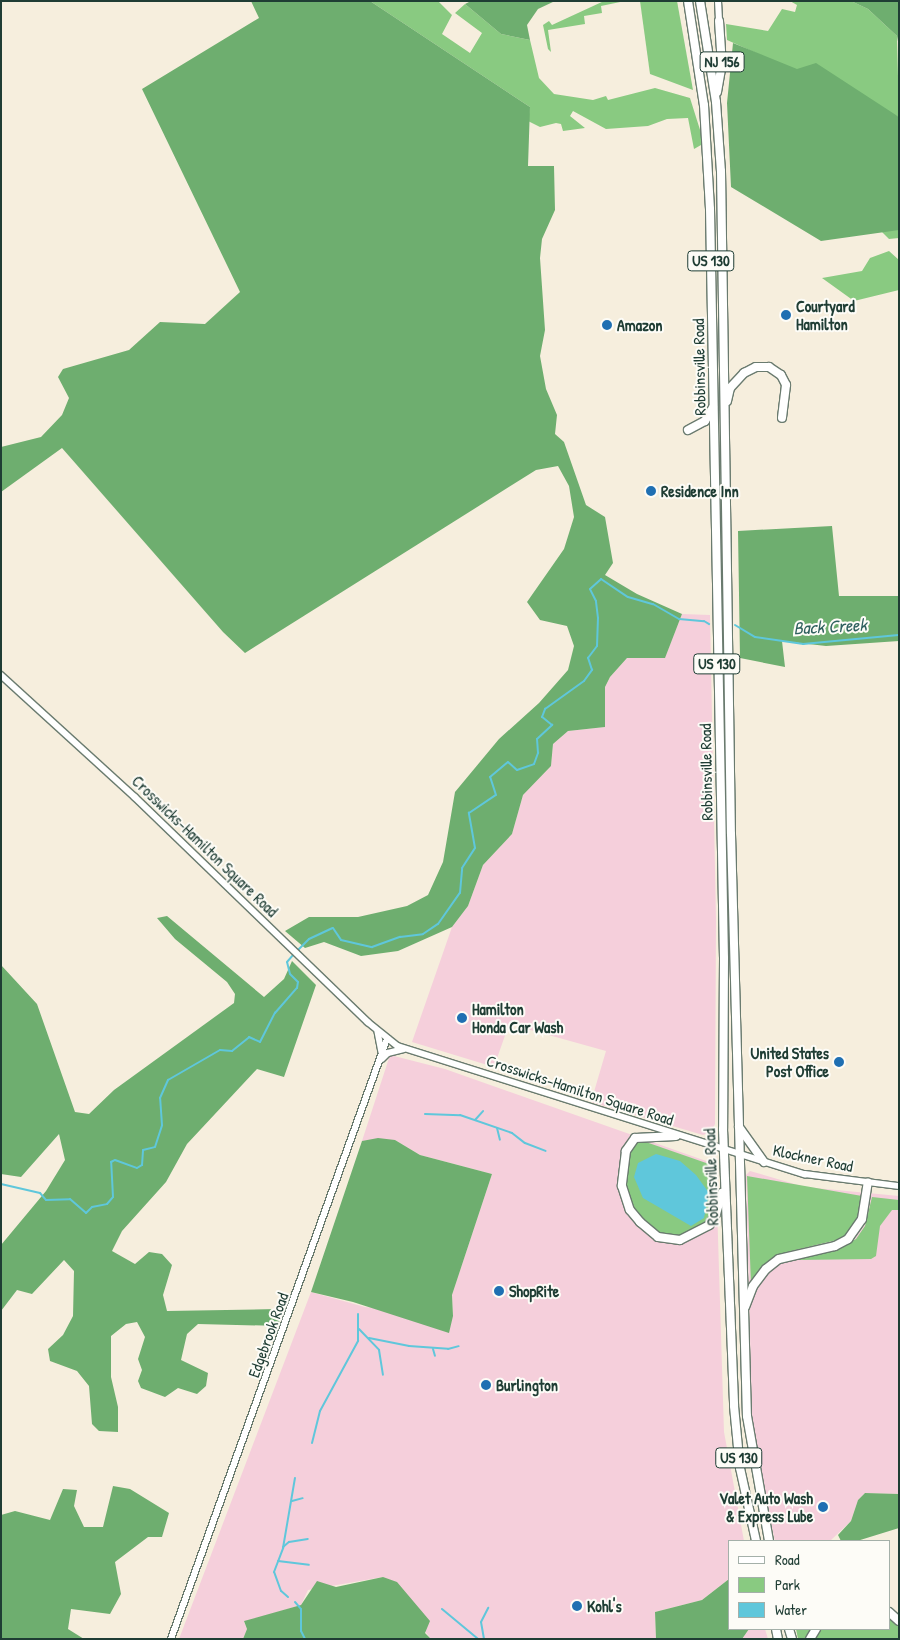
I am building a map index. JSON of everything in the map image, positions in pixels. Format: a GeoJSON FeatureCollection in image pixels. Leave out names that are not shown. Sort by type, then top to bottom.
{"type":"FeatureCollection","features":[{"type":"Feature","properties":{"kind":"highway","name":"Robbinsville Road"},"geometry":{"type":"LineString","coordinates":[[688,1],[699,66],[709,169],[721,859],[724,1179],[735,1425],[740,1468],[756,1540]]}},
{"type":"Feature","properties":{"kind":"highway","name":"Robbinsville Road"},"geometry":{"type":"LineString","coordinates":[[700,1],[716,102],[722,210],[733,901],[747,1416],[769,1540]]}},
{"type":"Feature","properties":{"kind":"highway","name":"NJ 156"},"geometry":{"type":"LineString","coordinates":[[716,102],[722,65],[719,21]]}},
{"type":"Feature","properties":{"kind":"highway"},"geometry":{"type":"LineString","coordinates":[[709,169],[715,203],[722,210]]}},
{"type":"Feature","properties":{"kind":"highway"},"geometry":{"type":"LineString","coordinates":[[725,408],[737,379],[749,370],[769,367],[781,375],[786,385],[782,418]]}},
{"type":"Feature","properties":{"kind":"highway"},"geometry":{"type":"LineString","coordinates":[[688,430],[705,421],[714,405]]}},
{"type":"Feature","properties":{"kind":"highway"},"geometry":{"type":"LineString","coordinates":[[721,859],[727,893],[733,901]]}},
{"type":"Feature","properties":{"kind":"highway"},"geometry":{"type":"LineString","coordinates":[[739,1126],[764,1162]]}},
{"type":"Feature","properties":{"kind":"highway"},"geometry":{"type":"LineString","coordinates":[[676,1136],[635,1138],[626,1151],[622,1186],[630,1210],[649,1231],[658,1237],[680,1240],[704,1229],[716,1214],[724,1179]]}},
{"type":"Feature","properties":{"kind":"highway"},"geometry":{"type":"LineString","coordinates":[[743,1316],[753,1286],[766,1269],[794,1254],[835,1246],[857,1230],[868,1182]]}},
{"type":"Feature","properties":{"kind":"main road","name":"NJ 156"},"geometry":{"type":"LineString","coordinates":[[718,1],[719,21]]}},
{"type":"Feature","properties":{"kind":"main road","name":"Crosswicks-Hamilton Square Road"},"geometry":{"type":"LineString","coordinates":[[1,675],[135,797],[299,957],[388,1039],[404,1049],[428,1057],[723,1150]]}},
{"type":"Feature","properties":{"kind":"main road"},"geometry":{"type":"LineString","coordinates":[[377,1030],[382,1054]]}},
{"type":"Feature","properties":{"kind":"main road","name":"Edgebrook Road"},"geometry":{"type":"LineString","coordinates":[[171,1639],[388,1039]]}},
{"type":"Feature","properties":{"kind":"main road"},"geometry":{"type":"LineString","coordinates":[[378,1065],[388,1053],[404,1049]]}},
{"type":"Feature","properties":{"kind":"main road","name":"Klockner Road"},"geometry":{"type":"LineString","coordinates":[[723,1150],[805,1174],[899,1186]]}},
{"type":"Feature","properties":{"kind":"shaded area"},"geometry":{"type":"Polygon","coordinates":[[[682,614],[710,615],[716,920],[715,1124],[711,1132],[703,1135],[591,1102],[606,1051],[509,1024],[494,1067],[412,1042],[452,927],[468,906],[483,865],[512,834],[523,795],[551,766],[553,744],[568,731],[605,727],[605,687],[610,677],[627,658],[665,657],[682,614]]]}},
{"type":"Feature","properties":{"kind":"shaded area"},"geometry":{"type":"Polygon","coordinates":[[[390,1055],[445,1069],[709,1162],[716,1172],[724,1432],[744,1540],[728,1540],[728,1580],[702,1600],[655,1612],[656,1639],[431,1639],[383,1577],[308,1590],[301,1605],[244,1622],[247,1629],[243,1639],[179,1639],[311,1292],[365,1307],[453,1316],[452,1295],[492,1174],[420,1155],[395,1140],[362,1141],[390,1055]]]}},
{"type":"Feature","properties":{"kind":"shaded area"},"geometry":{"type":"Polygon","coordinates":[[[750,1171],[805,1187],[899,1196],[899,1494],[865,1493],[858,1500],[851,1521],[831,1540],[775,1540],[762,1481],[752,1416],[746,1175],[750,1171]]]}},
{"type":"Feature","properties":{"kind":"shaded area"},"geometry":{"type":"Polygon","coordinates":[[[748,1630],[765,1630],[768,1639],[742,1639],[748,1630]]]}},
{"type":"Feature","properties":{"kind":"green space"},"geometry":{"type":"Polygon","coordinates":[[[251,1],[370,1],[530,107],[528,166],[554,166],[555,210],[542,239],[540,258],[545,330],[540,356],[546,389],[557,415],[555,434],[564,442],[586,505],[605,517],[613,563],[605,575],[637,594],[682,614],[665,658],[627,658],[610,677],[605,687],[605,727],[568,731],[553,744],[551,766],[523,795],[512,834],[483,865],[468,906],[452,927],[398,951],[361,956],[324,942],[305,948],[285,931],[309,917],[358,917],[407,906],[428,895],[443,862],[455,792],[499,739],[539,703],[568,670],[574,646],[567,626],[540,620],[527,602],[564,549],[574,517],[569,486],[558,466],[536,470],[245,653],[223,632],[62,448],[1,492],[1,447],[41,437],[62,415],[69,398],[58,377],[63,369],[129,350],[160,322],[205,324],[240,292],[142,89],[259,18],[251,1]]]}},
{"type":"Feature","properties":{"kind":"green space"},"geometry":{"type":"Polygon","coordinates":[[[370,1],[438,1],[452,15],[442,34],[470,53],[482,33],[455,13],[465,4],[501,34],[530,40],[539,78],[554,94],[593,100],[606,96],[608,100],[655,88],[690,98],[701,133],[701,145],[694,149],[688,118],[667,119],[648,126],[606,129],[573,111],[570,116],[585,128],[563,131],[561,124],[556,123],[540,127],[528,121],[530,107],[370,1]]]}},
{"type":"Feature","properties":{"kind":"green space"},"geometry":{"type":"Polygon","coordinates":[[[471,1],[555,1],[538,9],[527,25],[530,40],[501,34],[465,4],[471,1]]]}},
{"type":"Feature","properties":{"kind":"green space"},"geometry":{"type":"Polygon","coordinates":[[[604,1],[625,1],[601,6],[602,13],[584,16],[585,24],[548,30],[551,52],[548,49],[543,25],[549,21],[552,25],[604,1]]]}},
{"type":"Feature","properties":{"kind":"green space"},"geometry":{"type":"Polygon","coordinates":[[[640,1],[677,1],[693,90],[650,74],[640,1]]]}},
{"type":"Feature","properties":{"kind":"green space"},"geometry":{"type":"Polygon","coordinates":[[[790,1],[851,1],[868,9],[897,36],[899,117],[727,40],[726,24],[768,31],[782,9],[795,12],[797,5],[790,1]]]}},
{"type":"Feature","properties":{"kind":"green space"},"geometry":{"type":"Polygon","coordinates":[[[851,1],[899,1],[899,47],[897,36],[868,9],[851,1]]]}},
{"type":"Feature","properties":{"kind":"green space"},"geometry":{"type":"Polygon","coordinates":[[[733,43],[797,69],[816,63],[899,117],[899,230],[821,241],[731,187],[727,103],[733,43]]]}},
{"type":"Feature","properties":{"kind":"green space"},"geometry":{"type":"Polygon","coordinates":[[[880,230],[899,230],[899,238],[889,239],[880,230]]]}},
{"type":"Feature","properties":{"kind":"green space"},"geometry":{"type":"Polygon","coordinates":[[[889,251],[899,260],[899,290],[854,301],[822,278],[862,271],[870,258],[889,251]]]}},
{"type":"Feature","properties":{"kind":"green space"},"geometry":{"type":"Polygon","coordinates":[[[832,526],[839,596],[899,596],[899,641],[826,646],[782,641],[785,667],[740,658],[738,531],[832,526]]]}},
{"type":"Feature","properties":{"kind":"green space"},"geometry":{"type":"Polygon","coordinates":[[[167,916],[264,997],[284,979],[292,961],[316,985],[284,1077],[257,1069],[187,1144],[166,1182],[122,1231],[112,1251],[135,1264],[149,1252],[162,1254],[172,1265],[163,1295],[167,1311],[277,1309],[280,1326],[198,1324],[187,1334],[181,1360],[208,1373],[206,1386],[197,1394],[178,1388],[165,1397],[141,1388],[138,1381],[142,1370],[138,1359],[145,1337],[137,1322],[126,1324],[111,1336],[111,1377],[118,1407],[118,1432],[99,1431],[92,1424],[89,1386],[77,1371],[50,1361],[48,1349],[63,1335],[73,1316],[74,1271],[64,1260],[32,1294],[17,1290],[1,1311],[1,1245],[46,1191],[65,1160],[59,1134],[21,1177],[1,1174],[1,965],[37,1004],[75,1112],[89,1114],[114,1090],[234,1003],[235,994],[227,982],[175,939],[157,918],[167,916]]]}},
{"type":"Feature","properties":{"kind":"green space"},"geometry":{"type":"Polygon","coordinates":[[[378,1138],[395,1140],[420,1155],[492,1174],[452,1295],[453,1316],[449,1333],[353,1302],[311,1292],[362,1141],[378,1138]]]}},
{"type":"Feature","properties":{"kind":"green space"},"geometry":{"type":"Polygon","coordinates":[[[643,1141],[709,1164],[715,1173],[714,1211],[705,1225],[687,1235],[672,1237],[655,1232],[640,1219],[629,1199],[624,1173],[629,1152],[634,1144],[643,1141]]]}},
{"type":"Feature","properties":{"kind":"green space"},"geometry":{"type":"Polygon","coordinates":[[[747,1176],[862,1196],[858,1222],[841,1239],[787,1252],[768,1265],[751,1285],[747,1176]]]}},
{"type":"Feature","properties":{"kind":"green space"},"geometry":{"type":"Polygon","coordinates":[[[872,1197],[899,1200],[899,1210],[892,1210],[880,1226],[876,1256],[871,1259],[798,1260],[801,1255],[840,1247],[856,1239],[865,1226],[872,1197]]]}},
{"type":"Feature","properties":{"kind":"green space"},"geometry":{"type":"Polygon","coordinates":[[[113,1486],[130,1489],[169,1513],[162,1537],[148,1537],[115,1562],[121,1594],[110,1614],[71,1609],[68,1629],[84,1639],[1,1639],[1,1515],[15,1511],[50,1520],[63,1489],[77,1490],[74,1506],[84,1527],[103,1527],[113,1486]]]}},
{"type":"Feature","properties":{"kind":"green space"},"geometry":{"type":"Polygon","coordinates":[[[865,1493],[899,1494],[899,1528],[860,1540],[840,1540],[838,1535],[851,1521],[858,1500],[865,1493]]]}},
{"type":"Feature","properties":{"kind":"green space"},"geometry":{"type":"Polygon","coordinates":[[[383,1577],[397,1582],[430,1621],[425,1633],[431,1639],[243,1639],[247,1629],[244,1621],[301,1605],[317,1581],[336,1587],[383,1577]]]}},
{"type":"Feature","properties":{"kind":"green space"},"geometry":{"type":"Polygon","coordinates":[[[728,1580],[728,1630],[748,1630],[742,1639],[656,1639],[655,1612],[702,1600],[728,1580]]]}},
{"type":"Feature","properties":{"kind":"green space"},"geometry":{"type":"Polygon","coordinates":[[[890,1618],[899,1626],[899,1639],[814,1639],[819,1630],[890,1630],[890,1618]]]}},
{"type":"Feature","properties":{"kind":"green space"},"geometry":{"type":"Polygon","coordinates":[[[796,1630],[812,1630],[808,1639],[798,1639],[796,1630]]]}},
{"type":"Feature","properties":{"kind":"water"},"geometry":{"type":"Polygon","coordinates":[[[656,1154],[680,1161],[696,1175],[709,1193],[704,1218],[691,1226],[643,1198],[634,1177],[638,1163],[656,1154]]]}},
{"type":"Feature","properties":{"kind":"waterway","name":"Back Creek"},"geometry":{"type":"LineString","coordinates":[[297,951],[309,939],[333,928],[341,940],[372,947],[400,937],[423,934],[438,924],[460,893],[462,868],[475,848],[469,813],[496,795],[490,777],[508,762],[517,770],[534,764],[538,753],[537,739],[552,725],[542,717],[545,709],[584,681],[592,670],[588,658],[597,646],[598,618],[596,601],[590,589],[601,579],[628,597],[653,604],[679,619],[704,621],[709,624]]}},
{"type":"Feature","properties":{"kind":"waterway","name":"Back Creek"},"geometry":{"type":"LineString","coordinates":[[735,625],[755,637],[803,644],[899,635]]}},
{"type":"Feature","properties":{"kind":"waterway","name":"Back Creek"},"geometry":{"type":"LineString","coordinates":[[1,1184],[40,1193],[46,1200],[70,1199],[86,1213],[92,1207],[107,1204],[113,1197],[111,1162],[115,1160],[137,1168],[142,1165],[143,1150],[155,1147],[162,1125],[160,1098],[168,1080],[220,1050],[232,1051],[249,1037],[260,1042],[275,1013],[297,988],[298,982],[290,974],[287,962],[294,954]]}},
{"type":"Feature","properties":{"kind":"waterway"},"geometry":{"type":"LineString","coordinates":[[475,1120],[483,1111]]}},
{"type":"Feature","properties":{"kind":"waterway"},"geometry":{"type":"LineString","coordinates":[[425,1114],[460,1115],[512,1133],[525,1143],[546,1151]]}},
{"type":"Feature","properties":{"kind":"waterway"},"geometry":{"type":"LineString","coordinates":[[497,1128],[500,1140]]}},
{"type":"Feature","properties":{"kind":"waterway"},"geometry":{"type":"LineString","coordinates":[[312,1443],[320,1411],[358,1341],[358,1314]]}},
{"type":"Feature","properties":{"kind":"waterway"},"geometry":{"type":"LineString","coordinates":[[359,1329],[379,1350],[383,1375]]}},
{"type":"Feature","properties":{"kind":"waterway"},"geometry":{"type":"LineString","coordinates":[[369,1338],[409,1346],[448,1349],[459,1346]]}},
{"type":"Feature","properties":{"kind":"waterway"},"geometry":{"type":"LineString","coordinates":[[433,1349],[435,1356]]}},
{"type":"Feature","properties":{"kind":"waterway"},"geometry":{"type":"LineString","coordinates":[[288,1597],[281,1591],[274,1572],[283,1548],[295,1478]]}},
{"type":"Feature","properties":{"kind":"waterway"},"geometry":{"type":"LineString","coordinates":[[292,1501],[303,1498]]}},
{"type":"Feature","properties":{"kind":"waterway"},"geometry":{"type":"LineString","coordinates":[[283,1547],[289,1542],[308,1539]]}},
{"type":"Feature","properties":{"kind":"waterway"},"geometry":{"type":"LineString","coordinates":[[278,1561],[309,1565]]}},
{"type":"Feature","properties":{"kind":"waterway"},"geometry":{"type":"LineString","coordinates":[[295,1602],[301,1609],[301,1631],[305,1639]]}},
{"type":"Feature","properties":{"kind":"waterway"},"geometry":{"type":"LineString","coordinates":[[484,1639],[481,1622],[488,1608]]}},
{"type":"Feature","properties":{"kind":"waterway"},"geometry":{"type":"LineString","coordinates":[[442,1609],[478,1639]]}},
{"type":"Feature","properties":{"kind":"place","name":"Courtyard Hamilton"},"geometry":{"type":"Point","coordinates":[786,315]}},
{"type":"Feature","properties":{"kind":"place","name":"Amazon"},"geometry":{"type":"Point","coordinates":[607,325]}},
{"type":"Feature","properties":{"kind":"place","name":"Residence Inn"},"geometry":{"type":"Point","coordinates":[651,491]}},
{"type":"Feature","properties":{"kind":"place","name":"Hamilton Honda Car Wash"},"geometry":{"type":"Point","coordinates":[462,1018]}},
{"type":"Feature","properties":{"kind":"place","name":"United States Post Office"},"geometry":{"type":"Point","coordinates":[839,1062]}},
{"type":"Feature","properties":{"kind":"place","name":"ShopRite"},"geometry":{"type":"Point","coordinates":[499,1291]}},
{"type":"Feature","properties":{"kind":"place","name":"Burlington"},"geometry":{"type":"Point","coordinates":[486,1385]}},
{"type":"Feature","properties":{"kind":"place","name":"Valet Auto Wash & Express Lube"},"geometry":{"type":"Point","coordinates":[823,1507]}},
{"type":"Feature","properties":{"kind":"place","name":"Kohl's"},"geometry":{"type":"Point","coordinates":[577,1606]}}]}
